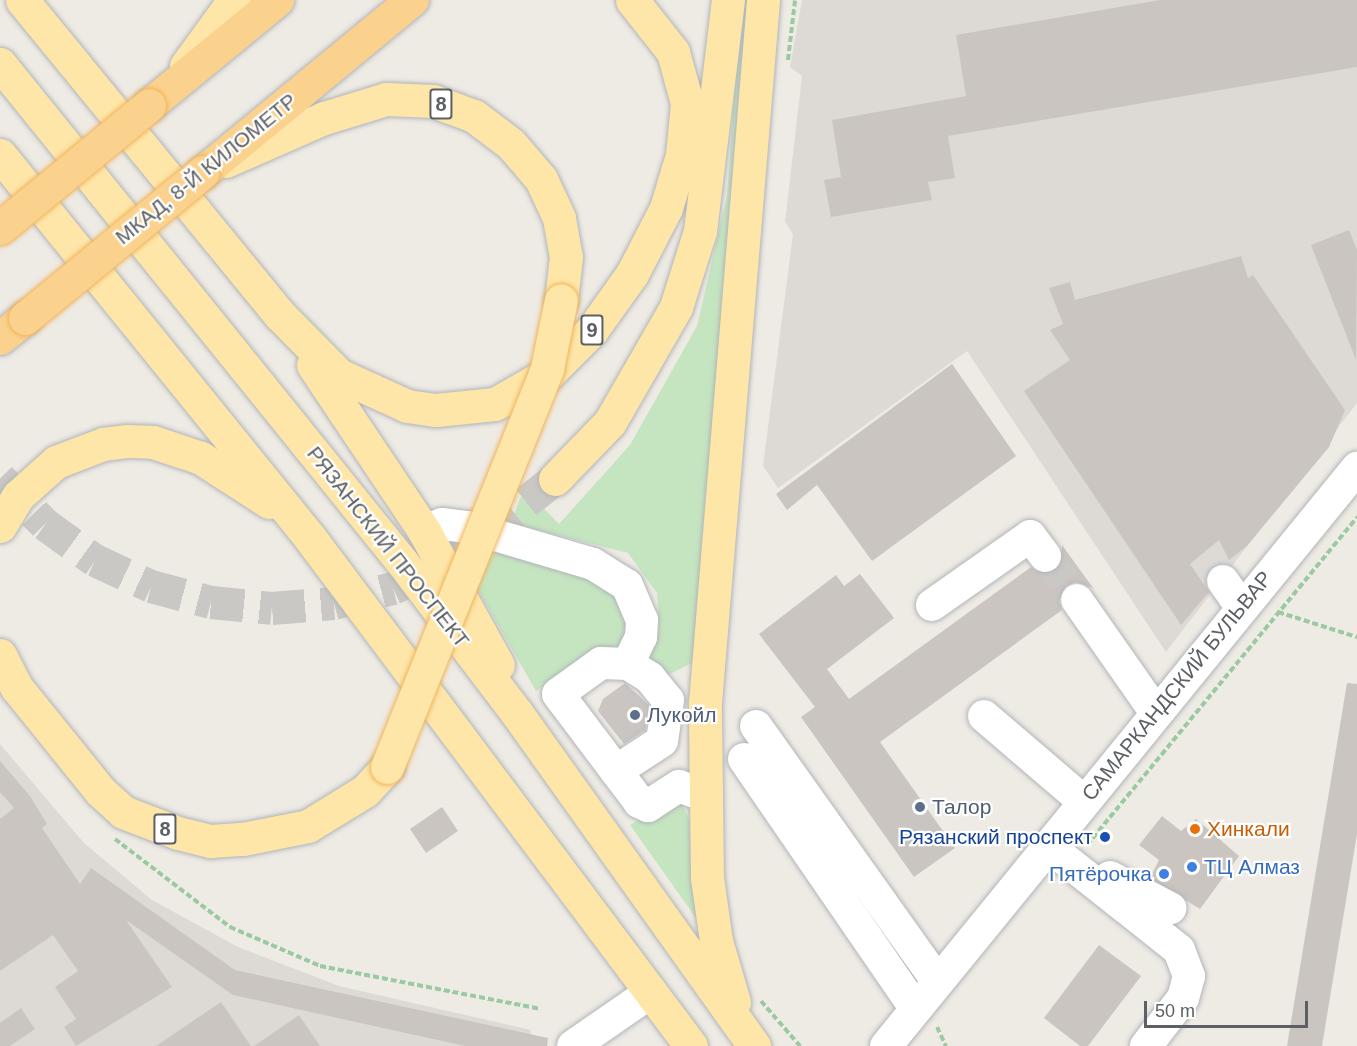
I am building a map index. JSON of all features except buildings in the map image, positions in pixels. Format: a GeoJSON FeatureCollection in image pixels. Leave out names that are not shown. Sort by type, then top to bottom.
{"type":"FeatureCollection","features":[{"type":"Feature","properties":{"kind":"highway"},"geometry":{"type":"LineString","coordinates":[[0,228],[277,0]]}},
{"type":"Feature","properties":{"kind":"highway","name":"МКАД, 8-Й КИЛОМЕТР"},"geometry":{"type":"LineString","coordinates":[[12,328],[412,0]]}},
{"type":"Feature","properties":{"kind":"main road"},"geometry":{"type":"LineString","coordinates":[[22,0],[280,315],[424,531],[492,648],[516,711]]}},
{"type":"Feature","properties":{"kind":"main road"},"geometry":{"type":"LineString","coordinates":[[149,105],[194,58],[234,0]]}},
{"type":"Feature","properties":{"kind":"main road","name":"9"},"geometry":{"type":"LineString","coordinates":[[280,315],[339,375],[407,406],[436,410],[495,404],[549,373],[592,330],[632,274],[666,208],[682,154],[687,129],[682,77],[660,29],[632,0]]}},
{"type":"Feature","properties":{"kind":"main road"},"geometry":{"type":"LineString","coordinates":[[555,479],[610,422],[676,308],[700,231],[728,0]]}},
{"type":"Feature","properties":{"kind":"main road"},"geometry":{"type":"LineString","coordinates":[[748,1038],[716,941],[703,795],[705,703],[763,0]]}},
{"type":"Feature","properties":{"kind":"main road","name":"РЯЗАНСКИЙ ПРОСПЕКТ"},"geometry":{"type":"LineString","coordinates":[[0,64],[516,711],[748,1038]]}},
{"type":"Feature","properties":{"kind":"main road","name":"8"},"geometry":{"type":"LineString","coordinates":[[0,655],[17,688],[100,791],[123,812],[161,828],[211,841],[276,835],[338,811],[387,767],[547,368],[561,300],[566,257],[559,218],[541,179],[511,144],[474,116],[433,101],[386,99],[324,118],[203,172]]}},
{"type":"Feature","properties":{"kind":"main road"},"geometry":{"type":"LineString","coordinates":[[0,155],[310,538],[691,1046]]}},
{"type":"Feature","properties":{"kind":"main road"},"geometry":{"type":"LineString","coordinates":[[0,526],[18,496],[56,462],[103,444],[128,441],[153,442],[201,458],[257,492],[310,538]]}},
{"type":"Feature","properties":{"kind":"street","name":"САМАРКАНДСКИЙ БУЛЬВАР"},"geometry":{"type":"LineString","coordinates":[[886,1046],[929,1015],[938,982],[1083,801],[1357,468]]}},
{"type":"Feature","properties":{"kind":"street"},"geometry":{"type":"LineString","coordinates":[[424,531],[442,524],[468,527],[593,564],[627,585],[642,620],[641,637],[628,664]]}},
{"type":"Feature","properties":{"kind":"street"},"geometry":{"type":"LineString","coordinates":[[932,605],[1030,536],[1046,556]]}},
{"type":"Feature","properties":{"kind":"street"},"geometry":{"type":"LineString","coordinates":[[1223,581],[1242,608]]}},
{"type":"Feature","properties":{"kind":"street"},"geometry":{"type":"LineString","coordinates":[[1077,600],[1156,713]]}},
{"type":"Feature","properties":{"kind":"street"},"geometry":{"type":"LineString","coordinates":[[703,795],[679,786],[648,806],[616,771],[558,694],[601,663],[628,664],[650,678],[668,700],[705,703]]}},
{"type":"Feature","properties":{"kind":"street"},"geometry":{"type":"LineString","coordinates":[[616,771],[662,741],[668,700]]}},
{"type":"Feature","properties":{"kind":"street"},"geometry":{"type":"LineString","coordinates":[[984,716],[1083,801]]}},
{"type":"Feature","properties":{"kind":"street"},"geometry":{"type":"LineString","coordinates":[[756,726],[938,982]]}},
{"type":"Feature","properties":{"kind":"street"},"geometry":{"type":"LineString","coordinates":[[744,759],[929,1015]]}},
{"type":"Feature","properties":{"kind":"street"},"geometry":{"type":"LineString","coordinates":[[1048,846],[1170,908]]}},
{"type":"Feature","properties":{"kind":"street"},"geometry":{"type":"LineString","coordinates":[[1048,846],[1179,950],[1189,976],[1183,998],[1146,1046]]}},
{"type":"Feature","properties":{"kind":"street"},"geometry":{"type":"LineString","coordinates":[[573,1046],[651,992]]}},
{"type":"Feature","properties":{"kind":"path"},"geometry":{"type":"LineString","coordinates":[[1075,860],[1357,517]]}},
{"type":"Feature","properties":{"kind":"path"},"geometry":{"type":"LineString","coordinates":[[1278,612],[1357,637]]}},
{"type":"Feature","properties":{"kind":"path"},"geometry":{"type":"LineString","coordinates":[[106,829],[129,855],[230,927],[320,966],[541,1010]]}},
{"type":"Feature","properties":{"kind":"path"},"geometry":{"type":"LineString","coordinates":[[929,1015],[935,1030],[946,1046]]}},
{"type":"Feature","properties":{"kind":"shaded area"},"geometry":{"type":"Polygon","coordinates":[[[802,0],[1357,0],[1357,403],[1166,652],[967,351],[778,488],[763,466],[793,234],[785,222],[802,76],[790,67],[802,0]]]}},
{"type":"Feature","properties":{"kind":"shaded area"},"geometry":{"type":"Polygon","coordinates":[[[0,744],[84,843],[152,900],[238,947],[339,986],[531,1030],[527,1046],[0,1046],[0,744]]]}},
{"type":"Feature","properties":{"kind":"green space"},"geometry":{"type":"Polygon","coordinates":[[[741,0],[752,0],[695,639],[692,663],[666,676],[646,664],[659,625],[657,593],[628,553],[511,523],[524,488],[559,524],[630,445],[697,326],[727,196],[741,0]]]}},
{"type":"Feature","properties":{"kind":"green space"},"geometry":{"type":"Polygon","coordinates":[[[445,532],[586,569],[630,599],[624,650],[598,648],[536,691],[445,532]]]}},
{"type":"Feature","properties":{"kind":"green space"},"geometry":{"type":"Polygon","coordinates":[[[672,800],[683,805],[689,819],[696,918],[630,825],[672,800]]]}},
{"type":"Feature","properties":{"kind":"tunnel"},"geometry":{"type":"LineString","coordinates":[[0,478],[45,524],[95,560],[151,586],[211,602],[272,608],[334,603],[393,588],[449,562],[555,479]]}},
{"type":"Feature","properties":{"kind":"tunnel"},"geometry":{"type":"LineString","coordinates":[[1045,556],[1077,600]]}},
{"type":"Feature","properties":{"kind":"place","name":"Лукойл"},"geometry":{"type":"Point","coordinates":[635,715]}},
{"type":"Feature","properties":{"kind":"place","name":"Талор"},"geometry":{"type":"Point","coordinates":[920,807]}},
{"type":"Feature","properties":{"kind":"place","name":"Хинкали"},"geometry":{"type":"Point","coordinates":[1195,829]}},
{"type":"Feature","properties":{"kind":"place","name":"Рязанский проспект"},"geometry":{"type":"Point","coordinates":[1105,837]}},
{"type":"Feature","properties":{"kind":"place","name":"ТЦ Алмаз"},"geometry":{"type":"Point","coordinates":[1192,867]}},
{"type":"Feature","properties":{"kind":"place","name":"Пятёрочка"},"geometry":{"type":"Point","coordinates":[1164,874]}}]}
